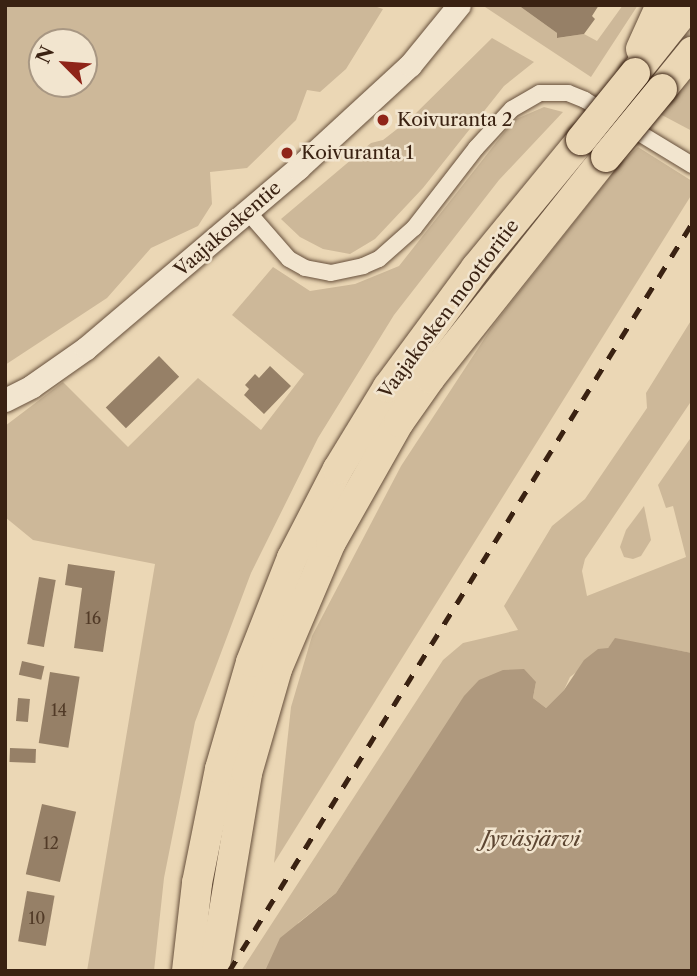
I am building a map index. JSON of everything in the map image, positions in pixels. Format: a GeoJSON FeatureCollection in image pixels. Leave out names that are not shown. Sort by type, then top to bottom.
{"type":"FeatureCollection","features":[{"type":"Feature","properties":{"kind":"highway"},"geometry":{"type":"LineString","coordinates":[[635,73],[643,42],[661,5]]}},
{"type":"Feature","properties":{"kind":"highway","name":"Vaajakosken moottoritie"},"geometry":{"type":"LineString","coordinates":[[187,971],[197,883],[220,769],[251,662],[292,558],[338,469],[388,387],[476,268],[689,5]]}},
{"type":"Feature","properties":{"kind":"highway","name":"Vaajakosken moottoritie"},"geometry":{"type":"LineString","coordinates":[[214,971],[247,773],[277,669],[331,542],[392,433],[430,378],[692,52]]}},
{"type":"Feature","properties":{"kind":"main road","name":"Vaajakoskentie"},"geometry":{"type":"LineString","coordinates":[[5,400],[32,386],[86,348],[248,212],[376,99],[410,65],[459,5]]}},
{"type":"Feature","properties":{"kind":"street"},"geometry":{"type":"LineString","coordinates":[[248,212],[289,260],[304,268],[331,273],[363,266],[379,259],[414,228],[476,148],[512,109],[540,93],[568,93],[585,100],[692,165]]}},
{"type":"Feature","properties":{"kind":"shaded area"},"geometry":{"type":"Polygon","coordinates":[[[5,5],[371,5],[383,9],[346,69],[320,92],[307,90],[296,120],[247,168],[210,172],[212,204],[198,226],[151,248],[107,298],[5,365],[5,5]]]}},
{"type":"Feature","properties":{"kind":"shaded area"},"geometry":{"type":"Polygon","coordinates":[[[482,5],[518,5],[557,33],[558,38],[584,34],[597,41],[623,5],[638,5],[591,77],[482,5]]]}},
{"type":"Feature","properties":{"kind":"shaded area"},"geometry":{"type":"Polygon","coordinates":[[[492,38],[534,62],[504,86],[423,188],[375,239],[350,254],[323,249],[300,237],[281,219],[371,143],[383,140],[410,119],[492,38]]]}},
{"type":"Feature","properties":{"kind":"shaded area"},"geometry":{"type":"Polygon","coordinates":[[[692,76],[692,131],[660,114],[692,76]]]}},
{"type":"Feature","properties":{"kind":"shaded area"},"geometry":{"type":"Polygon","coordinates":[[[544,107],[563,112],[499,180],[394,315],[318,438],[251,573],[195,722],[164,878],[154,971],[87,971],[155,564],[33,540],[5,517],[5,426],[63,382],[128,447],[198,378],[261,430],[304,374],[232,315],[273,267],[310,291],[355,284],[399,266],[514,120],[544,107]]]}},
{"type":"Feature","properties":{"kind":"shaded area"},"geometry":{"type":"Polygon","coordinates":[[[638,147],[692,181],[692,194],[274,863],[291,707],[312,636],[401,466],[492,327],[619,165],[638,147]]]}},
{"type":"Feature","properties":{"kind":"shaded area"},"geometry":{"type":"Polygon","coordinates":[[[692,319],[692,400],[585,559],[582,571],[587,596],[686,557],[673,506],[666,508],[658,485],[692,436],[692,653],[615,639],[608,648],[570,677],[564,690],[546,708],[533,698],[536,682],[443,731],[336,893],[298,923],[291,971],[241,971],[443,660],[463,643],[518,630],[504,606],[552,526],[585,499],[647,408],[646,393],[692,319]]]}},
{"type":"Feature","properties":{"kind":"shaded area"},"geometry":{"type":"Polygon","coordinates":[[[644,506],[651,540],[641,556],[633,559],[624,557],[620,547],[626,530],[644,506]]]}},
{"type":"Feature","properties":{"kind":"water","name":"Jyväsjärvi"},"geometry":{"type":"Polygon","coordinates":[[[615,638],[692,653],[692,971],[265,971],[280,938],[336,893],[464,696],[479,680],[503,670],[524,669],[536,682],[533,698],[546,708],[564,690],[584,660],[598,649],[608,648],[615,638]]]}},
{"type":"Feature","properties":{"kind":"building"},"geometry":{"type":"Polygon","coordinates":[[[518,5],[599,5],[592,16],[595,19],[584,34],[557,38],[557,33],[518,5]]]}},
{"type":"Feature","properties":{"kind":"building"},"geometry":{"type":"Polygon","coordinates":[[[159,356],[179,377],[126,428],[106,407],[159,356]]]}},
{"type":"Feature","properties":{"kind":"building"},"geometry":{"type":"Polygon","coordinates":[[[270,366],[291,386],[264,414],[244,395],[249,389],[245,385],[255,374],[259,378],[270,366]]]}},
{"type":"Feature","properties":{"kind":"building"},"geometry":{"type":"Polygon","coordinates":[[[68,564],[115,571],[103,652],[74,648],[82,588],[65,585],[68,564]]]}},
{"type":"Feature","properties":{"kind":"building"},"geometry":{"type":"Polygon","coordinates":[[[39,577],[56,580],[44,647],[27,644],[39,577]]]}},
{"type":"Feature","properties":{"kind":"building"},"geometry":{"type":"Polygon","coordinates":[[[22,661],[44,666],[41,680],[19,675],[22,661]]]}},
{"type":"Feature","properties":{"kind":"building"},"geometry":{"type":"Polygon","coordinates":[[[50,672],[80,677],[68,748],[39,743],[50,672]]]}},
{"type":"Feature","properties":{"kind":"building"},"geometry":{"type":"Polygon","coordinates":[[[18,698],[30,699],[28,722],[16,721],[18,698]]]}},
{"type":"Feature","properties":{"kind":"building"},"geometry":{"type":"Polygon","coordinates":[[[10,748],[36,749],[35,763],[10,762],[10,748]]]}},
{"type":"Feature","properties":{"kind":"building"},"geometry":{"type":"Polygon","coordinates":[[[42,804],[76,812],[60,882],[26,874],[42,804]]]}},
{"type":"Feature","properties":{"kind":"building"},"geometry":{"type":"Polygon","coordinates":[[[27,891],[55,896],[46,946],[18,941],[27,891]]]}},
{"type":"Feature","properties":{"kind":"railway"},"geometry":{"type":"LineString","coordinates":[[229,971],[692,223]]}},
{"type":"Feature","properties":{"kind":"place","name":"Koivuranta 2"},"geometry":{"type":"Point","coordinates":[383,120]}},
{"type":"Feature","properties":{"kind":"place","name":"Koivuranta 1"},"geometry":{"type":"Point","coordinates":[287,153]}}]}
